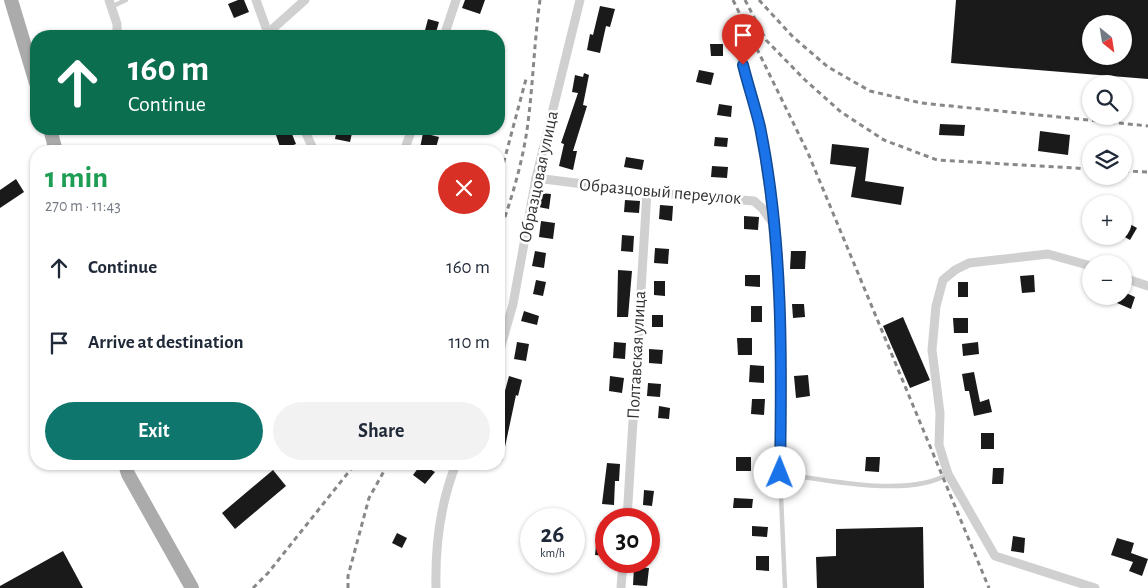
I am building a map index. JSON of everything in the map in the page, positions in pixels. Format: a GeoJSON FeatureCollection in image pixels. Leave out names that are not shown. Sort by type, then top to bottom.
{"type":"FeatureCollection","features":[{"type":"Feature","properties":{"kind":"main road"},"geometry":{"type":"LineString","coordinates":[[11,0],[30,63]]}},
{"type":"Feature","properties":{"kind":"main road"},"geometry":{"type":"LineString","coordinates":[[127,470],[192,588]]}},
{"type":"Feature","properties":{"kind":"street"},"geometry":{"type":"LineString","coordinates":[[256,0],[266,30]]}},
{"type":"Feature","properties":{"kind":"street"},"geometry":{"type":"LineString","coordinates":[[273,30],[305,0]]}},
{"type":"Feature","properties":{"kind":"street"},"geometry":{"type":"LineString","coordinates":[[446,30],[456,0]]}},
{"type":"Feature","properties":{"kind":"street","name":"Образцовая улица"},"geometry":{"type":"LineString","coordinates":[[505,332],[513,304],[536,178],[580,0]]}},
{"type":"Feature","properties":{"kind":"street"},"geometry":{"type":"LineString","coordinates":[[111,3],[117,30]]}},
{"type":"Feature","properties":{"kind":"street"},"geometry":{"type":"LineString","coordinates":[[739,49],[760,127],[774,224],[781,342],[780,473]]}},
{"type":"Feature","properties":{"kind":"street","name":"Образцовый переулок"},"geometry":{"type":"LineString","coordinates":[[536,178],[647,192],[754,201],[774,224]]}},
{"type":"Feature","properties":{"kind":"street","name":"Полтавская улица"},"geometry":{"type":"LineString","coordinates":[[628,508],[647,192]]}},
{"type":"Feature","properties":{"kind":"street"},"geometry":{"type":"LineString","coordinates":[[1082,263],[1048,254],[969,263],[955,270],[943,280],[936,306],[932,350],[940,414],[939,445],[948,474],[995,556],[1095,588]]}},
{"type":"Feature","properties":{"kind":"street"},"geometry":{"type":"LineString","coordinates":[[1132,281],[1148,286]]}},
{"type":"Feature","properties":{"kind":"street"},"geometry":{"type":"LineString","coordinates":[[436,588],[436,540],[447,486],[454,470]]}},
{"type":"Feature","properties":{"kind":"street"},"geometry":{"type":"LineString","coordinates":[[621,588],[622,573]]}},
{"type":"Feature","properties":{"kind":"lane"},"geometry":{"type":"LineString","coordinates":[[111,3],[126,0]]}},
{"type":"Feature","properties":{"kind":"lane"},"geometry":{"type":"LineString","coordinates":[[785,588],[780,473],[847,484],[896,485],[927,483],[948,474]]}},
{"type":"Feature","properties":{"kind":"building"},"geometry":{"type":"Polygon","coordinates":[[[244,0],[249,12],[234,18],[228,4],[244,0]]]}},
{"type":"Feature","properties":{"kind":"building"},"geometry":{"type":"Polygon","coordinates":[[[465,0],[485,0],[480,14],[462,8],[465,0]]]}},
{"type":"Feature","properties":{"kind":"building"},"geometry":{"type":"Polygon","coordinates":[[[956,0],[1148,0],[1148,79],[1132,78],[1132,75],[1099,75],[951,63],[956,0]]]}},
{"type":"Feature","properties":{"kind":"building"},"geometry":{"type":"Polygon","coordinates":[[[600,6],[615,9],[610,27],[606,26],[600,53],[587,50],[590,34],[593,35],[600,6]]]}},
{"type":"Feature","properties":{"kind":"building"},"geometry":{"type":"Polygon","coordinates":[[[428,19],[439,22],[437,30],[425,30],[428,19]]]}},
{"type":"Feature","properties":{"kind":"building"},"geometry":{"type":"Polygon","coordinates":[[[710,44],[723,44],[723,56],[711,56],[710,44]]]}},
{"type":"Feature","properties":{"kind":"building"},"geometry":{"type":"Polygon","coordinates":[[[699,70],[714,73],[711,85],[696,82],[699,70]]]}},
{"type":"Feature","properties":{"kind":"building"},"geometry":{"type":"Polygon","coordinates":[[[584,73],[589,75],[583,105],[587,106],[573,151],[577,151],[573,170],[559,166],[564,144],[561,143],[578,93],[572,92],[575,75],[583,77],[584,73]]]}},
{"type":"Feature","properties":{"kind":"building"},"geometry":{"type":"Polygon","coordinates":[[[719,104],[732,106],[731,117],[717,115],[719,104]]]}},
{"type":"Feature","properties":{"kind":"building"},"geometry":{"type":"Polygon","coordinates":[[[940,124],[965,125],[964,136],[939,135],[940,124]]]}},
{"type":"Feature","properties":{"kind":"building"},"geometry":{"type":"Polygon","coordinates":[[[1040,131],[1070,135],[1068,155],[1038,151],[1040,131]]]}},
{"type":"Feature","properties":{"kind":"building"},"geometry":{"type":"Polygon","coordinates":[[[276,135],[292,135],[296,144],[294,145],[279,145],[276,135]]]}},
{"type":"Feature","properties":{"kind":"building"},"geometry":{"type":"Polygon","coordinates":[[[336,135],[352,135],[350,142],[335,139],[336,135]]]}},
{"type":"Feature","properties":{"kind":"building"},"geometry":{"type":"Polygon","coordinates":[[[423,135],[439,137],[437,145],[421,145],[423,135]]]}},
{"type":"Feature","properties":{"kind":"building"},"geometry":{"type":"Polygon","coordinates":[[[715,137],[728,138],[727,147],[714,146],[715,137]]]}},
{"type":"Feature","properties":{"kind":"building"},"geometry":{"type":"Polygon","coordinates":[[[832,144],[869,148],[865,181],[904,187],[901,205],[851,197],[856,167],[830,164],[832,144]]]}},
{"type":"Feature","properties":{"kind":"building"},"geometry":{"type":"Polygon","coordinates":[[[626,157],[644,160],[642,170],[624,167],[626,157]]]}},
{"type":"Feature","properties":{"kind":"building"},"geometry":{"type":"Polygon","coordinates":[[[712,166],[728,167],[727,178],[711,177],[712,166]]]}},
{"type":"Feature","properties":{"kind":"building"},"geometry":{"type":"Polygon","coordinates":[[[16,179],[24,192],[0,208],[0,190],[16,179]]]}},
{"type":"Feature","properties":{"kind":"building"},"geometry":{"type":"Polygon","coordinates":[[[540,193],[551,194],[549,209],[538,207],[540,193]]]}},
{"type":"Feature","properties":{"kind":"building"},"geometry":{"type":"Polygon","coordinates":[[[625,200],[640,201],[639,213],[624,212],[625,200]]]}},
{"type":"Feature","properties":{"kind":"building"},"geometry":{"type":"Polygon","coordinates":[[[660,205],[673,206],[672,221],[659,219],[660,205]]]}},
{"type":"Feature","properties":{"kind":"building"},"geometry":{"type":"Polygon","coordinates":[[[744,216],[759,217],[758,230],[744,229],[744,216]]]}},
{"type":"Feature","properties":{"kind":"building"},"geometry":{"type":"Polygon","coordinates":[[[541,221],[555,223],[553,239],[539,237],[541,221]]]}},
{"type":"Feature","properties":{"kind":"building"},"geometry":{"type":"Polygon","coordinates":[[[1132,225],[1137,228],[1132,237],[1132,225]]]}},
{"type":"Feature","properties":{"kind":"building"},"geometry":{"type":"Polygon","coordinates":[[[622,235],[634,236],[633,252],[621,251],[622,235]]]}},
{"type":"Feature","properties":{"kind":"building"},"geometry":{"type":"Polygon","coordinates":[[[655,248],[669,249],[668,264],[654,263],[655,248]]]}},
{"type":"Feature","properties":{"kind":"building"},"geometry":{"type":"Polygon","coordinates":[[[535,251],[546,253],[544,268],[532,266],[535,251]]]}},
{"type":"Feature","properties":{"kind":"building"},"geometry":{"type":"Polygon","coordinates":[[[791,251],[806,251],[805,269],[790,269],[791,251]]]}},
{"type":"Feature","properties":{"kind":"building"},"geometry":{"type":"Polygon","coordinates":[[[618,270],[632,271],[628,317],[617,317],[618,270]]]}},
{"type":"Feature","properties":{"kind":"building"},"geometry":{"type":"Polygon","coordinates":[[[745,275],[760,275],[760,287],[745,286],[745,275]]]}},
{"type":"Feature","properties":{"kind":"building"},"geometry":{"type":"Polygon","coordinates":[[[1034,275],[1035,292],[1022,293],[1020,276],[1034,275]]]}},
{"type":"Feature","properties":{"kind":"building"},"geometry":{"type":"Polygon","coordinates":[[[536,280],[546,282],[543,296],[533,294],[536,280]]]}},
{"type":"Feature","properties":{"kind":"building"},"geometry":{"type":"Polygon","coordinates":[[[654,281],[665,281],[665,296],[654,295],[654,281]]]}},
{"type":"Feature","properties":{"kind":"building"},"geometry":{"type":"Polygon","coordinates":[[[958,282],[968,282],[968,297],[958,297],[958,282]]]}},
{"type":"Feature","properties":{"kind":"building"},"geometry":{"type":"Polygon","coordinates":[[[1132,296],[1135,297],[1131,309],[1122,305],[1132,305],[1132,296]]]}},
{"type":"Feature","properties":{"kind":"building"},"geometry":{"type":"Polygon","coordinates":[[[792,304],[804,304],[805,317],[793,318],[792,304]]]}},
{"type":"Feature","properties":{"kind":"building"},"geometry":{"type":"Polygon","coordinates":[[[751,306],[762,306],[762,322],[751,322],[751,306]]]}},
{"type":"Feature","properties":{"kind":"building"},"geometry":{"type":"Polygon","coordinates":[[[524,311],[539,316],[537,325],[521,321],[524,311]]]}},
{"type":"Feature","properties":{"kind":"building"},"geometry":{"type":"Polygon","coordinates":[[[652,315],[663,315],[663,327],[652,327],[652,315]]]}},
{"type":"Feature","properties":{"kind":"building"},"geometry":{"type":"Polygon","coordinates":[[[903,317],[930,380],[910,388],[883,326],[903,317]]]}},
{"type":"Feature","properties":{"kind":"building"},"geometry":{"type":"Polygon","coordinates":[[[953,318],[968,318],[968,333],[954,333],[953,318]]]}},
{"type":"Feature","properties":{"kind":"building"},"geometry":{"type":"Polygon","coordinates":[[[737,338],[752,338],[752,355],[738,355],[737,338]]]}},
{"type":"Feature","properties":{"kind":"building"},"geometry":{"type":"Polygon","coordinates":[[[517,342],[529,344],[526,361],[514,359],[517,342]]]}},
{"type":"Feature","properties":{"kind":"building"},"geometry":{"type":"Polygon","coordinates":[[[614,342],[626,343],[625,359],[613,358],[614,342]]]}},
{"type":"Feature","properties":{"kind":"building"},"geometry":{"type":"Polygon","coordinates":[[[978,342],[979,354],[963,356],[962,344],[978,342]]]}},
{"type":"Feature","properties":{"kind":"building"},"geometry":{"type":"Polygon","coordinates":[[[649,349],[663,350],[662,364],[649,363],[649,349]]]}},
{"type":"Feature","properties":{"kind":"building"},"geometry":{"type":"Polygon","coordinates":[[[750,365],[764,366],[764,383],[749,382],[750,365]]]}},
{"type":"Feature","properties":{"kind":"building"},"geometry":{"type":"Polygon","coordinates":[[[974,372],[980,402],[989,399],[992,412],[974,416],[969,391],[965,391],[962,374],[974,372]]]}},
{"type":"Feature","properties":{"kind":"building"},"geometry":{"type":"Polygon","coordinates":[[[808,375],[810,396],[796,398],[794,376],[808,375]]]}},
{"type":"Feature","properties":{"kind":"building"},"geometry":{"type":"Polygon","coordinates":[[[509,376],[522,380],[518,396],[516,395],[505,447],[505,391],[509,376]]]}},
{"type":"Feature","properties":{"kind":"building"},"geometry":{"type":"Polygon","coordinates":[[[610,376],[624,378],[622,393],[609,391],[610,376]]]}},
{"type":"Feature","properties":{"kind":"building"},"geometry":{"type":"Polygon","coordinates":[[[648,383],[661,384],[660,397],[647,396],[648,383]]]}},
{"type":"Feature","properties":{"kind":"building"},"geometry":{"type":"Polygon","coordinates":[[[752,399],[765,399],[764,415],[751,414],[752,399]]]}},
{"type":"Feature","properties":{"kind":"building"},"geometry":{"type":"Polygon","coordinates":[[[659,406],[670,408],[669,419],[658,418],[659,406]]]}},
{"type":"Feature","properties":{"kind":"building"},"geometry":{"type":"Polygon","coordinates":[[[981,433],[994,433],[994,449],[981,449],[981,433]]]}},
{"type":"Feature","properties":{"kind":"building"},"geometry":{"type":"Polygon","coordinates":[[[736,457],[751,457],[751,471],[736,471],[736,457]]]}},
{"type":"Feature","properties":{"kind":"building"},"geometry":{"type":"Polygon","coordinates":[[[866,457],[880,457],[879,472],[865,471],[866,457]]]}},
{"type":"Feature","properties":{"kind":"building"},"geometry":{"type":"Polygon","coordinates":[[[607,463],[620,464],[619,481],[615,481],[614,505],[602,504],[607,463]]]}},
{"type":"Feature","properties":{"kind":"building"},"geometry":{"type":"Polygon","coordinates":[[[993,468],[1004,468],[1003,484],[992,484],[993,468]]]}},
{"type":"Feature","properties":{"kind":"building"},"geometry":{"type":"Polygon","coordinates":[[[273,470],[286,486],[235,529],[222,513],[273,470]]]}},
{"type":"Feature","properties":{"kind":"building"},"geometry":{"type":"Polygon","coordinates":[[[417,470],[432,470],[435,472],[425,484],[413,475],[417,470]]]}},
{"type":"Feature","properties":{"kind":"building"},"geometry":{"type":"Polygon","coordinates":[[[644,490],[654,491],[652,506],[643,505],[644,490]]]}},
{"type":"Feature","properties":{"kind":"building"},"geometry":{"type":"Polygon","coordinates":[[[734,498],[753,499],[752,508],[733,508],[734,498]]]}},
{"type":"Feature","properties":{"kind":"building"},"geometry":{"type":"Polygon","coordinates":[[[752,526],[768,527],[767,537],[752,536],[752,526]]]}},
{"type":"Feature","properties":{"kind":"building"},"geometry":{"type":"Polygon","coordinates":[[[923,527],[924,588],[817,588],[816,557],[836,556],[836,529],[923,527]]]}},
{"type":"Feature","properties":{"kind":"building"},"geometry":{"type":"Polygon","coordinates":[[[397,533],[407,538],[402,548],[392,543],[397,533]]]}},
{"type":"Feature","properties":{"kind":"building"},"geometry":{"type":"Polygon","coordinates":[[[1013,536],[1025,538],[1024,553],[1011,551],[1013,536]]]}},
{"type":"Feature","properties":{"kind":"building"},"geometry":{"type":"Polygon","coordinates":[[[1117,538],[1134,543],[1131,553],[1148,559],[1142,576],[1129,571],[1133,562],[1111,555],[1117,538]]]}},
{"type":"Feature","properties":{"kind":"building"},"geometry":{"type":"Polygon","coordinates":[[[63,551],[83,588],[0,588],[0,586],[63,551]]]}},
{"type":"Feature","properties":{"kind":"building"},"geometry":{"type":"Polygon","coordinates":[[[756,556],[769,556],[769,571],[756,570],[756,556]]]}},
{"type":"Feature","properties":{"kind":"building"},"geometry":{"type":"Polygon","coordinates":[[[634,573],[648,573],[647,586],[633,585],[634,573]]]}},
{"type":"Feature","properties":{"kind":"railway"},"geometry":{"type":"LineString","coordinates":[[505,217],[525,143],[540,0]]}},
{"type":"Feature","properties":{"kind":"railway"},"geometry":{"type":"LineString","coordinates":[[733,0],[808,153],[989,588]]}},
{"type":"Feature","properties":{"kind":"railway"},"geometry":{"type":"LineString","coordinates":[[745,0],[766,40],[805,80],[841,112],[884,140],[937,160],[1082,168]]}},
{"type":"Feature","properties":{"kind":"railway"},"geometry":{"type":"LineString","coordinates":[[759,0],[793,37],[828,67],[870,91],[921,103],[1148,126]]}},
{"type":"Feature","properties":{"kind":"railway"},"geometry":{"type":"LineString","coordinates":[[505,158],[526,79]]}},
{"type":"Feature","properties":{"kind":"railway"},"geometry":{"type":"LineString","coordinates":[[1132,171],[1148,172]]}},
{"type":"Feature","properties":{"kind":"railway"},"geometry":{"type":"LineString","coordinates":[[253,588],[268,573],[350,470]]}},
{"type":"Feature","properties":{"kind":"railway"},"geometry":{"type":"LineString","coordinates":[[348,588],[348,576],[369,498],[385,470]]}},
{"type":"Feature","properties":{"kind":"route"},"geometry":{"type":"LineString","coordinates":[[743,65],[760,127],[774,224],[781,342],[780,473]]}}]}
